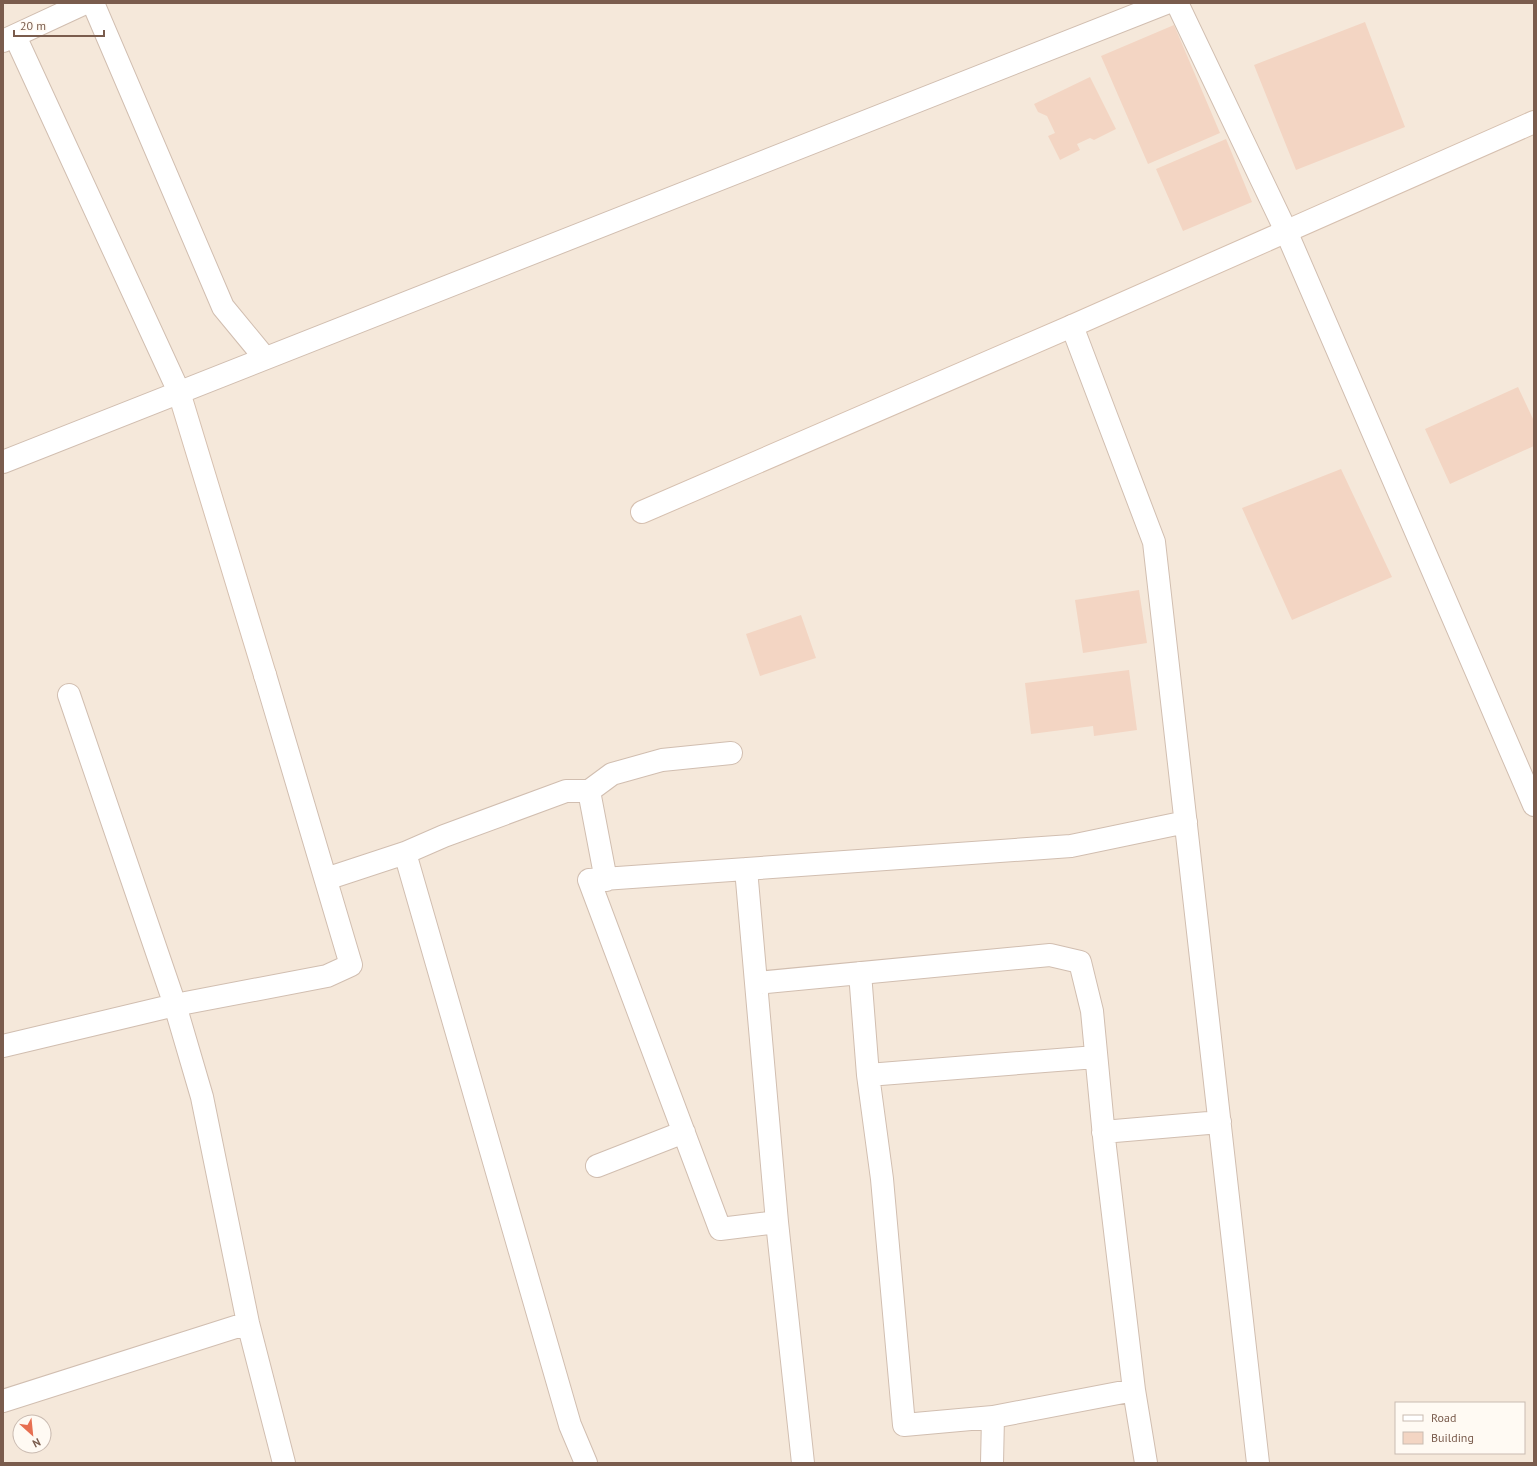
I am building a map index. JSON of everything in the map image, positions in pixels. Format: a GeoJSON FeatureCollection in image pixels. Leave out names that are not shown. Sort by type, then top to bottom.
{"type":"FeatureCollection","features":[{"type":"Feature","properties":{"kind":"street"},"geometry":{"type":"LineString","coordinates":[[3,1046],[175,1005],[327,976],[351,965],[180,392],[9,38],[85,3]]}},
{"type":"Feature","properties":{"kind":"street"},"geometry":{"type":"LineString","coordinates":[[93,3],[223,307],[265,358]]}},
{"type":"Feature","properties":{"kind":"street"},"geometry":{"type":"LineString","coordinates":[[3,462],[1166,3]]}},
{"type":"Feature","properties":{"kind":"street"},"geometry":{"type":"LineString","coordinates":[[1176,3],[1286,231],[1534,805]]}},
{"type":"Feature","properties":{"kind":"street"},"geometry":{"type":"LineString","coordinates":[[642,512],[1072,326],[1534,122]]}},
{"type":"Feature","properties":{"kind":"street"},"geometry":{"type":"LineString","coordinates":[[1072,326],[1154,542],[1258,1463]]}},
{"type":"Feature","properties":{"kind":"street"},"geometry":{"type":"LineString","coordinates":[[70,695],[175,1005],[202,1097],[248,1323],[284,1463]]}},
{"type":"Feature","properties":{"kind":"street"},"geometry":{"type":"LineString","coordinates":[[326,880],[405,853],[444,836],[566,791],[589,791],[612,774],[662,760],[731,753]]}},
{"type":"Feature","properties":{"kind":"street"},"geometry":{"type":"LineString","coordinates":[[589,791],[606,880]]}},
{"type":"Feature","properties":{"kind":"street"},"geometry":{"type":"LineString","coordinates":[[777,1222],[720,1229],[589,880],[1071,846],[1186,822]]}},
{"type":"Feature","properties":{"kind":"street"},"geometry":{"type":"LineString","coordinates":[[405,853],[570,1425],[586,1463]]}},
{"type":"Feature","properties":{"kind":"street"},"geometry":{"type":"LineString","coordinates":[[746,869],[777,1222],[803,1463]]}},
{"type":"Feature","properties":{"kind":"street"},"geometry":{"type":"LineString","coordinates":[[756,983],[1050,955],[1080,962],[1092,1011],[1103,1132],[1134,1390],[1146,1463]]}},
{"type":"Feature","properties":{"kind":"street"},"geometry":{"type":"LineString","coordinates":[[860,973],[868,1075],[882,1179],[904,1426],[993,1417],[1134,1390]]}},
{"type":"Feature","properties":{"kind":"street"},"geometry":{"type":"LineString","coordinates":[[868,1075],[1096,1057]]}},
{"type":"Feature","properties":{"kind":"street"},"geometry":{"type":"LineString","coordinates":[[1103,1132],[1220,1122]]}},
{"type":"Feature","properties":{"kind":"street"},"geometry":{"type":"LineString","coordinates":[[597,1166],[684,1132]]}},
{"type":"Feature","properties":{"kind":"street"},"geometry":{"type":"LineString","coordinates":[[3,1401],[248,1323]]}},
{"type":"Feature","properties":{"kind":"street"},"geometry":{"type":"LineString","coordinates":[[992,1463],[993,1417]]}},
{"type":"Feature","properties":{"kind":"shaded area"},"geometry":{"type":"Polygon","coordinates":[[[3,3],[1534,3],[1534,1463],[3,1463],[3,3]]]}},
{"type":"Feature","properties":{"kind":"building"},"geometry":{"type":"Polygon","coordinates":[[[1365,22],[1405,127],[1296,170],[1254,65],[1365,22]]]}},
{"type":"Feature","properties":{"kind":"building"},"geometry":{"type":"Polygon","coordinates":[[[1174,25],[1220,133],[1148,164],[1101,56],[1174,25]]]}},
{"type":"Feature","properties":{"kind":"building"},"geometry":{"type":"Polygon","coordinates":[[[1090,77],[1116,129],[1094,140],[1090,138],[1077,144],[1080,150],[1060,160],[1048,136],[1055,133],[1047,116],[1038,112],[1034,104],[1090,77]]]}},
{"type":"Feature","properties":{"kind":"building"},"geometry":{"type":"Polygon","coordinates":[[[1226,139],[1252,202],[1183,231],[1156,169],[1226,139]]]}},
{"type":"Feature","properties":{"kind":"building"},"geometry":{"type":"Polygon","coordinates":[[[1518,387],[1534,421],[1534,446],[1450,484],[1425,429],[1518,387]]]}},
{"type":"Feature","properties":{"kind":"building"},"geometry":{"type":"Polygon","coordinates":[[[1341,469],[1392,577],[1292,620],[1242,508],[1341,469]]]}},
{"type":"Feature","properties":{"kind":"building"},"geometry":{"type":"Polygon","coordinates":[[[1139,590],[1147,643],[1083,653],[1075,600],[1139,590]]]}},
{"type":"Feature","properties":{"kind":"building"},"geometry":{"type":"Polygon","coordinates":[[[801,615],[816,658],[760,676],[746,634],[801,615]]]}},
{"type":"Feature","properties":{"kind":"building"},"geometry":{"type":"Polygon","coordinates":[[[1129,670],[1137,730],[1094,736],[1093,726],[1031,734],[1025,683],[1129,670]]]}}]}
